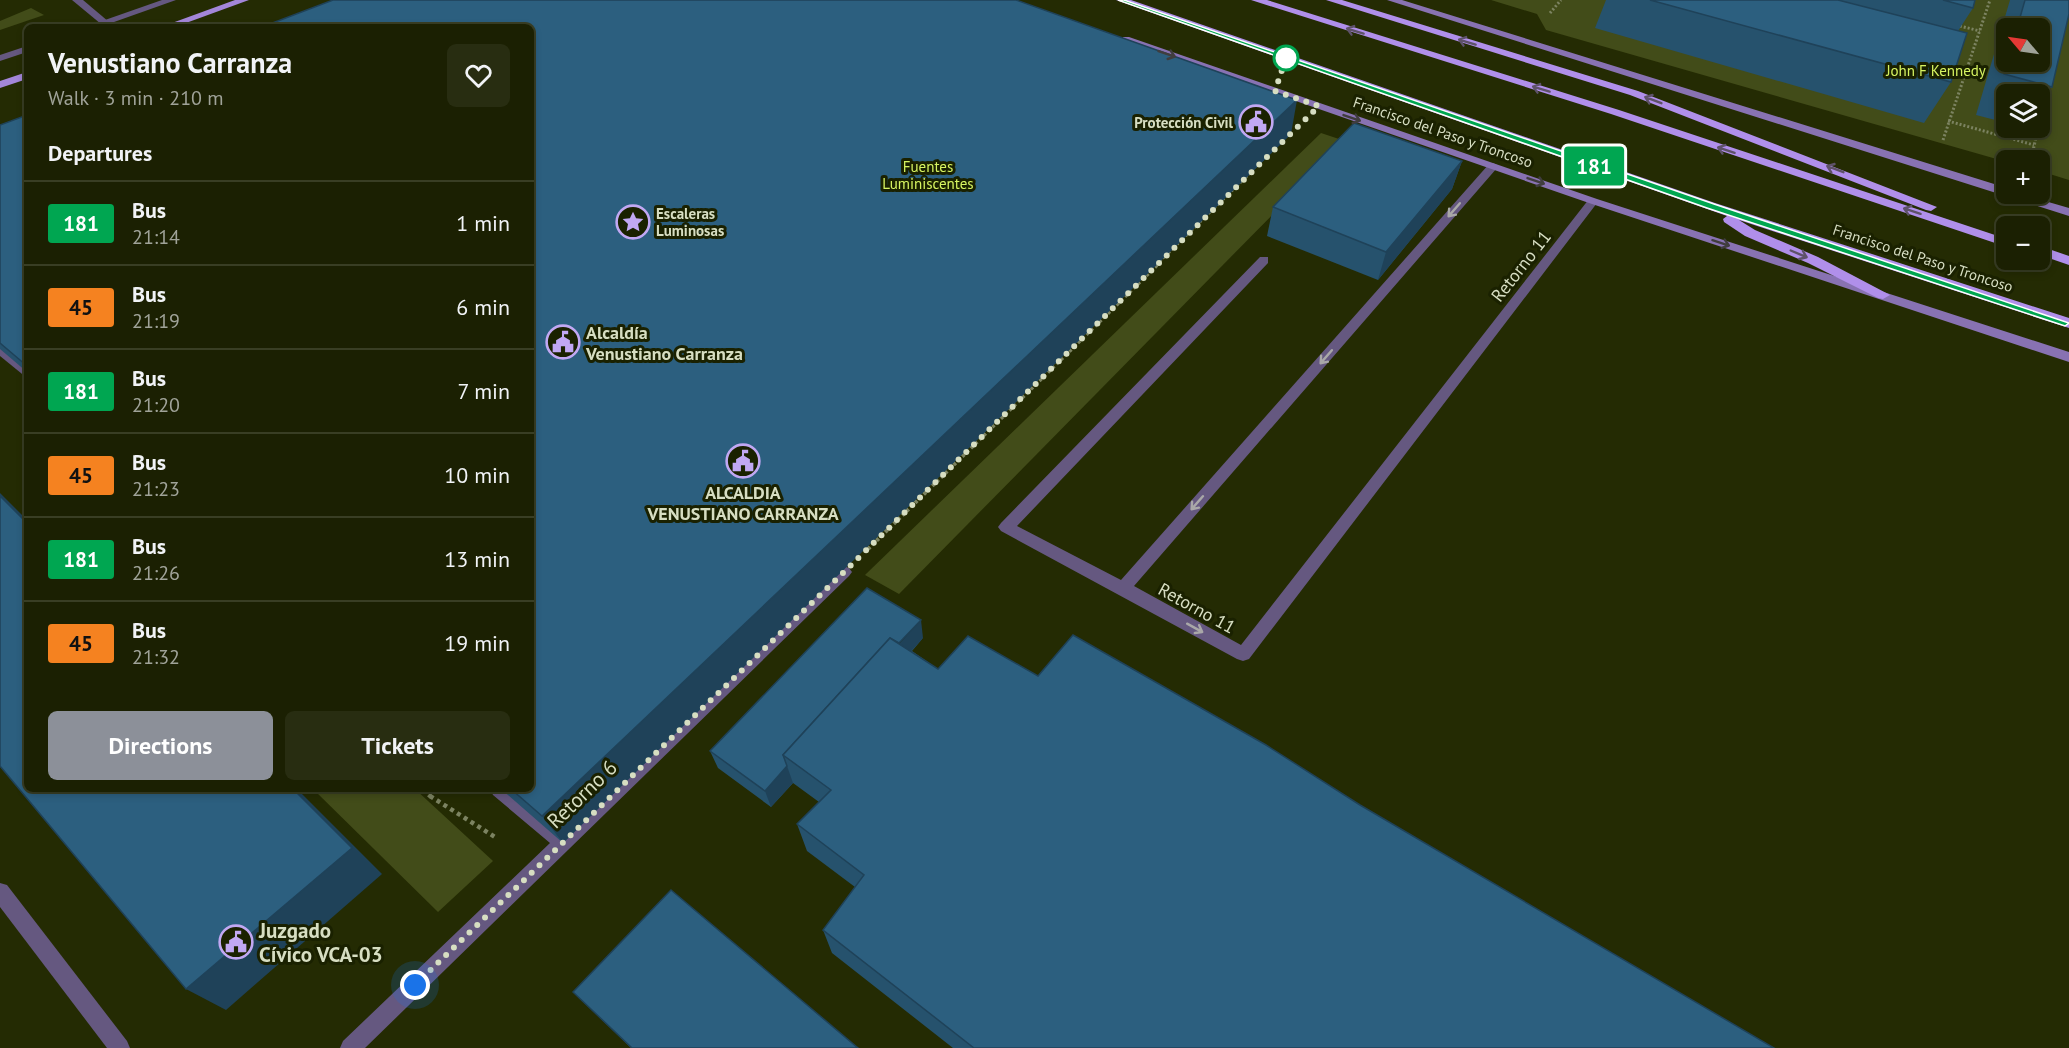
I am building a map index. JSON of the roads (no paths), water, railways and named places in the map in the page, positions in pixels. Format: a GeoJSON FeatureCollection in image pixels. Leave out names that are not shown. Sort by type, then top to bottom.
{"type":"FeatureCollection","features":[{"type":"Feature","properties":{"kind":"highway","name":"Francisco del Paso y Troncoso"},"geometry":{"type":"LineString","coordinates":[[1121,0],[1710,206],[2069,323]]}},
{"type":"Feature","properties":{"kind":"highway"},"geometry":{"type":"LineString","coordinates":[[1256,0],[1604,109],[1996,239]]}},
{"type":"Feature","properties":{"kind":"highway"},"geometry":{"type":"LineString","coordinates":[[1331,0],[1634,93],[1996,233]]}},
{"type":"Feature","properties":{"kind":"highway"},"geometry":{"type":"LineString","coordinates":[[1710,206],[1750,233],[1813,260],[1883,295]]}},
{"type":"Feature","properties":{"kind":"highway"},"geometry":{"type":"LineString","coordinates":[[2050,255],[2069,262]]}},
{"type":"Feature","properties":{"kind":"main road"},"geometry":{"type":"LineString","coordinates":[[175,24],[244,0]]}},
{"type":"Feature","properties":{"kind":"main road"},"geometry":{"type":"LineString","coordinates":[[1392,0],[1996,189]]}},
{"type":"Feature","properties":{"kind":"main road","name":"Francisco del Paso y Troncoso"},"geometry":{"type":"LineString","coordinates":[[1115,35],[1593,201],[2069,357]]}},
{"type":"Feature","properties":{"kind":"main road"},"geometry":{"type":"LineString","coordinates":[[0,85],[24,76]]}},
{"type":"Feature","properties":{"kind":"main road"},"geometry":{"type":"LineString","coordinates":[[2044,204],[2069,212]]}},
{"type":"Feature","properties":{"kind":"street"},"geometry":{"type":"LineString","coordinates":[[76,0],[104,22]]}},
{"type":"Feature","properties":{"kind":"street"},"geometry":{"type":"LineString","coordinates":[[98,24],[171,0]]}},
{"type":"Feature","properties":{"kind":"street"},"geometry":{"type":"LineString","coordinates":[[0,58],[24,50]]}},
{"type":"Feature","properties":{"kind":"street","name":"Retorno 11"},"geometry":{"type":"LineString","coordinates":[[1493,166],[1123,588],[1244,654],[1593,201]]}},
{"type":"Feature","properties":{"kind":"street"},"geometry":{"type":"LineString","coordinates":[[1123,588],[1006,527],[1264,260]]}},
{"type":"Feature","properties":{"kind":"street"},"geometry":{"type":"LineString","coordinates":[[17,344],[1,350],[24,370]]}},
{"type":"Feature","properties":{"kind":"street","name":"Retorno 6"},"geometry":{"type":"LineString","coordinates":[[350,1048],[844,572]]}},
{"type":"Feature","properties":{"kind":"street"},"geometry":{"type":"LineString","coordinates":[[503,792],[563,843]]}},
{"type":"Feature","properties":{"kind":"street"},"geometry":{"type":"LineString","coordinates":[[0,892],[120,1048]]}},
{"type":"Feature","properties":{"kind":"place","name":"Protección Civil"},"geometry":{"type":"Point","coordinates":[1256,122]}},
{"type":"Feature","properties":{"kind":"place","name":"Escaleras Luminosas"},"geometry":{"type":"Point","coordinates":[633,222]}},
{"type":"Feature","properties":{"kind":"place","name":"Alcaldía Venustiano Carranza"},"geometry":{"type":"Point","coordinates":[563,342]}},
{"type":"Feature","properties":{"kind":"place","name":"ALCALDIA VENUSTIANO CARRANZA"},"geometry":{"type":"Point","coordinates":[743,461]}},
{"type":"Feature","properties":{"kind":"place","name":"Juzgado Cívico VCA-03"},"geometry":{"type":"Point","coordinates":[236,942]}},
{"type":"Feature","properties":{"kind":"park label","name":"John F Kennedy"},"geometry":{"type":"Point","coordinates":[1936,70]}},
{"type":"Feature","properties":{"kind":"park label","name":"Fuentes Luminiscentes"},"geometry":{"type":"Point","coordinates":[928,174]}}]}
